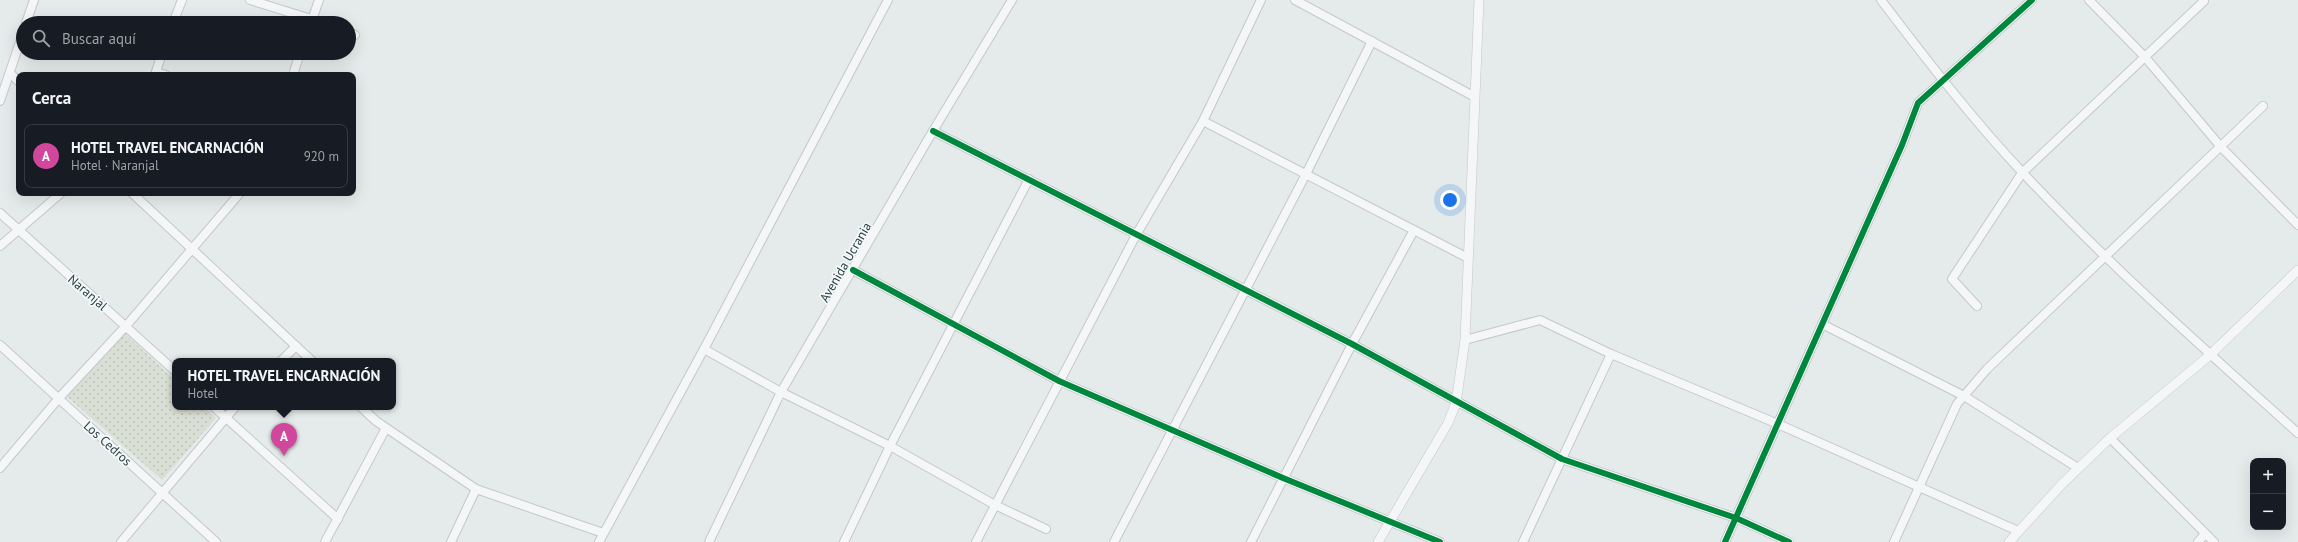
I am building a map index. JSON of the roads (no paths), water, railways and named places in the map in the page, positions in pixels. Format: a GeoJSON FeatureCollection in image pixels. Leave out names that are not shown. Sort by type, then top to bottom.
{"type":"FeatureCollection","features":[{"type":"Feature","properties":{"kind":"street"},"geometry":{"type":"LineString","coordinates":[[28,16],[34,0]]}},
{"type":"Feature","properties":{"kind":"street"},"geometry":{"type":"LineString","coordinates":[[176,16],[182,0]]}},
{"type":"Feature","properties":{"kind":"street"},"geometry":{"type":"LineString","coordinates":[[250,0],[296,16]]}},
{"type":"Feature","properties":{"kind":"street"},"geometry":{"type":"LineString","coordinates":[[313,16],[319,0]]}},
{"type":"Feature","properties":{"kind":"street"},"geometry":{"type":"LineString","coordinates":[[599,542],[704,349],[888,0]]}},
{"type":"Feature","properties":{"kind":"street","name":"Avenida Ucrania"},"geometry":{"type":"LineString","coordinates":[[709,542],[781,392],[933,131],[1012,0]]}},
{"type":"Feature","properties":{"kind":"street"},"geometry":{"type":"LineString","coordinates":[[976,542],[1136,235],[1204,121],[1261,0]]}},
{"type":"Feature","properties":{"kind":"street"},"geometry":{"type":"LineString","coordinates":[[1295,0],[1475,97]]}},
{"type":"Feature","properties":{"kind":"street"},"geometry":{"type":"LineString","coordinates":[[1378,542],[1448,422],[1456,403],[1465,340],[1479,0]]}},
{"type":"Feature","properties":{"kind":"street"},"geometry":{"type":"LineString","coordinates":[[1881,0],[1943,81],[2022,173],[2105,256],[2210,355],[2298,433]]}},
{"type":"Feature","properties":{"kind":"street"},"geometry":{"type":"LineString","coordinates":[[1725,542],[1902,145],[1918,103],[2032,0]]}},
{"type":"Feature","properties":{"kind":"street"},"geometry":{"type":"LineString","coordinates":[[2089,0],[2145,57],[2221,146],[2298,225]]}},
{"type":"Feature","properties":{"kind":"street"},"geometry":{"type":"LineString","coordinates":[[1977,306],[1952,279],[2022,173],[2204,1]]}},
{"type":"Feature","properties":{"kind":"street"},"geometry":{"type":"LineString","coordinates":[[1114,542],[1306,174],[1372,42]]}},
{"type":"Feature","properties":{"kind":"street"},"geometry":{"type":"LineString","coordinates":[[0,101],[16,55]]}},
{"type":"Feature","properties":{"kind":"street"},"geometry":{"type":"LineString","coordinates":[[155,72],[160,60]]}},
{"type":"Feature","properties":{"kind":"street"},"geometry":{"type":"LineString","coordinates":[[294,72],[298,60]]}},
{"type":"Feature","properties":{"kind":"street"},"geometry":{"type":"LineString","coordinates":[[10,73],[16,79]]}},
{"type":"Feature","properties":{"kind":"street"},"geometry":{"type":"LineString","coordinates":[[1894,542],[1957,404],[1987,368],[2263,106]]}},
{"type":"Feature","properties":{"kind":"street"},"geometry":{"type":"LineString","coordinates":[[1204,121],[1468,258]]}},
{"type":"Feature","properties":{"kind":"street"},"geometry":{"type":"LineString","coordinates":[[933,131],[1029,179],[1244,291],[1352,344],[1456,403],[1562,459],[1736,518],[1789,542]]}},
{"type":"Feature","properties":{"kind":"street"},"geometry":{"type":"LineString","coordinates":[[844,542],[890,446],[1029,179]]}},
{"type":"Feature","properties":{"kind":"street"},"geometry":{"type":"LineString","coordinates":[[0,246],[17,229],[57,196]]}},
{"type":"Feature","properties":{"kind":"street"},"geometry":{"type":"LineString","coordinates":[[135,196],[309,358]]}},
{"type":"Feature","properties":{"kind":"street"},"geometry":{"type":"LineString","coordinates":[[0,468],[59,398],[126,326],[237,196]]}},
{"type":"Feature","properties":{"kind":"street","name":"Naranjal"},"geometry":{"type":"LineString","coordinates":[[0,213],[172,368]]}},
{"type":"Feature","properties":{"kind":"street"},"geometry":{"type":"LineString","coordinates":[[1251,542],[1352,344],[1414,230]]}},
{"type":"Feature","properties":{"kind":"street"},"geometry":{"type":"LineString","coordinates":[[853,270],[1059,381],[1283,478],[1440,542]]}},
{"type":"Feature","properties":{"kind":"street"},"geometry":{"type":"LineString","coordinates":[[2009,542],[2078,468],[2110,438],[2210,355],[2298,270]]}},
{"type":"Feature","properties":{"kind":"street"},"geometry":{"type":"LineString","coordinates":[[1465,340],[1540,320],[1611,354],[1778,424],[2018,531]]}},
{"type":"Feature","properties":{"kind":"street"},"geometry":{"type":"LineString","coordinates":[[1822,324],[1964,396],[2078,468]]}},
{"type":"Feature","properties":{"kind":"street","name":"Los Cedros"},"geometry":{"type":"LineString","coordinates":[[0,345],[216,542]]}},
{"type":"Feature","properties":{"kind":"street"},"geometry":{"type":"LineString","coordinates":[[283,358],[296,346]]}},
{"type":"Feature","properties":{"kind":"street"},"geometry":{"type":"LineString","coordinates":[[704,349],[781,392],[890,446],[995,505],[1046,529]]}},
{"type":"Feature","properties":{"kind":"street"},"geometry":{"type":"LineString","coordinates":[[1523,542],[1611,354]]}},
{"type":"Feature","properties":{"kind":"street"},"geometry":{"type":"LineString","coordinates":[[217,410],[338,518]]}},
{"type":"Feature","properties":{"kind":"street"},"geometry":{"type":"LineString","coordinates":[[121,542],[232,410]]}},
{"type":"Feature","properties":{"kind":"street"},"geometry":{"type":"LineString","coordinates":[[365,410],[386,428],[476,489],[603,533]]}},
{"type":"Feature","properties":{"kind":"street"},"geometry":{"type":"LineString","coordinates":[[325,542],[386,428]]}},
{"type":"Feature","properties":{"kind":"street"},"geometry":{"type":"LineString","coordinates":[[2110,438],[2214,542]]}},
{"type":"Feature","properties":{"kind":"street"},"geometry":{"type":"LineString","coordinates":[[451,542],[476,489]]}},
{"type":"Feature","properties":{"kind":"street"},"geometry":{"type":"LineString","coordinates":[[2198,542],[2205,534]]}},
{"type":"Feature","properties":{"kind":"place","name":"HOTEL TRAVEL ENCARNACIÓN"},"geometry":{"type":"Point","coordinates":[284,456]}}]}
